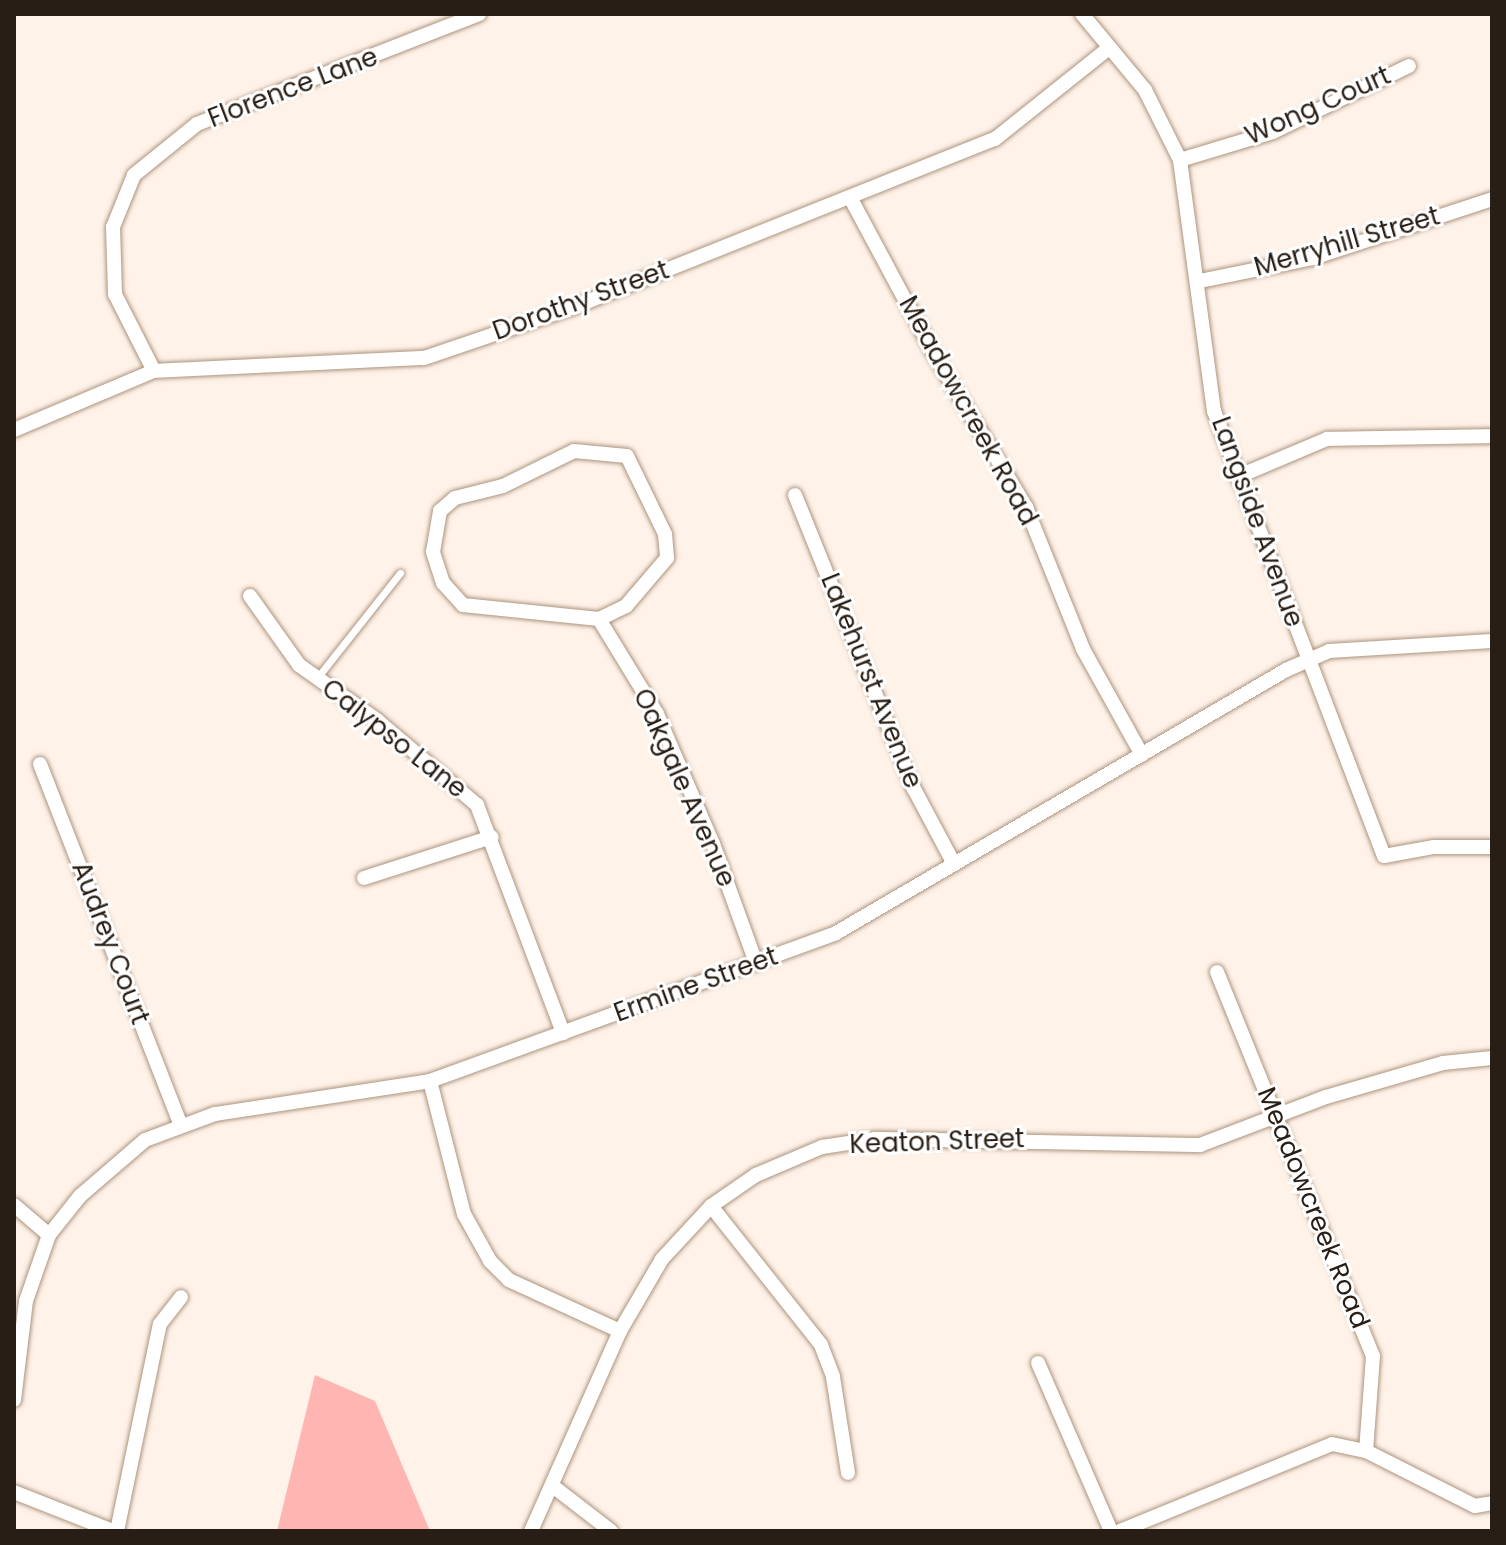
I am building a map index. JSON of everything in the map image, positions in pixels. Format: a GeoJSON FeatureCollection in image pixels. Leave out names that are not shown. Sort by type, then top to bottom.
{"type":"FeatureCollection","features":[{"type":"Feature","properties":{"kind":"street","name":"Florence Lane"},"geometry":{"type":"LineString","coordinates":[[154,371],[115,294],[113,227],[134,175],[197,124],[479,14]]}},
{"type":"Feature","properties":{"kind":"street","name":"Langside Avenue"},"geometry":{"type":"LineString","coordinates":[[1082,14],[1145,90],[1180,160],[1200,281],[1214,411],[1384,856],[1434,847],[1492,847]]}},
{"type":"Feature","properties":{"kind":"street","name":"Dorothy Street"},"geometry":{"type":"LineString","coordinates":[[14,430],[154,371],[424,358],[574,307],[995,139],[1109,48]]}},
{"type":"Feature","properties":{"kind":"street","name":"Wong Court"},"geometry":{"type":"LineString","coordinates":[[1180,160],[1273,132],[1409,66]]}},
{"type":"Feature","properties":{"kind":"street","name":"Meadowcreek Road"},"geometry":{"type":"LineString","coordinates":[[851,199],[934,354],[1026,507],[1083,649],[1142,755]]}},
{"type":"Feature","properties":{"kind":"street","name":"Merryhill Street"},"geometry":{"type":"LineString","coordinates":[[1200,281],[1313,258],[1492,199]]}},
{"type":"Feature","properties":{"kind":"street"},"geometry":{"type":"LineString","coordinates":[[1237,477],[1327,439],[1492,436]]}},
{"type":"Feature","properties":{"kind":"street"},"geometry":{"type":"LineString","coordinates":[[574,451],[627,456],[665,534],[667,558],[626,606],[599,619],[463,605],[443,583],[433,552],[440,511],[455,498],[503,486],[574,451]]}},
{"type":"Feature","properties":{"kind":"street","name":"Lakehurst Avenue"},"geometry":{"type":"LineString","coordinates":[[795,495],[914,789],[954,864]]}},
{"type":"Feature","properties":{"kind":"street","name":"Calypso Lane"},"geometry":{"type":"LineString","coordinates":[[250,596],[299,665],[458,787],[477,805],[492,837],[563,1033]]}},
{"type":"Feature","properties":{"kind":"street","name":"Oakgale Avenue"},"geometry":{"type":"LineString","coordinates":[[599,619],[657,714],[713,844],[756,963]]}},
{"type":"Feature","properties":{"kind":"street","name":"Ermine Street"},"geometry":{"type":"LineString","coordinates":[[14,1400],[26,1301],[49,1235],[112,1164],[180,1123],[430,1081],[756,963],[836,933],[1308,659],[1329,651],[1392,644],[1492,641]]}},
{"type":"Feature","properties":{"kind":"street","name":"Audrey Court"},"geometry":{"type":"LineString","coordinates":[[40,764],[180,1123]]}},
{"type":"Feature","properties":{"kind":"street"},"geometry":{"type":"LineString","coordinates":[[364,878],[492,837]]}},
{"type":"Feature","properties":{"kind":"street","name":"Meadowcreek Road"},"geometry":{"type":"LineString","coordinates":[[1217,972],[1373,1356],[1366,1451]]}},
{"type":"Feature","properties":{"kind":"street","name":"Keaton Street"},"geometry":{"type":"LineString","coordinates":[[531,1531],[554,1487],[620,1331],[671,1247],[711,1206],[756,1175],[809,1153],[875,1139],[1200,1145],[1277,1115],[1443,1063],[1492,1058]]}},
{"type":"Feature","properties":{"kind":"street"},"geometry":{"type":"LineString","coordinates":[[430,1081],[464,1214],[490,1261],[509,1280],[620,1331]]}},
{"type":"Feature","properties":{"kind":"street"},"geometry":{"type":"LineString","coordinates":[[14,1205],[49,1235]]}},
{"type":"Feature","properties":{"kind":"street"},"geometry":{"type":"LineString","coordinates":[[711,1206],[821,1345],[833,1377],[848,1473]]}},
{"type":"Feature","properties":{"kind":"street"},"geometry":{"type":"LineString","coordinates":[[14,1492],[115,1531],[160,1324],[181,1297]]}},
{"type":"Feature","properties":{"kind":"street"},"geometry":{"type":"LineString","coordinates":[[1038,1363],[1111,1531]]}},
{"type":"Feature","properties":{"kind":"street"},"geometry":{"type":"LineString","coordinates":[[1120,1531],[1332,1444],[1366,1451],[1432,1489],[1475,1506],[1492,1503]]}},
{"type":"Feature","properties":{"kind":"street"},"geometry":{"type":"LineString","coordinates":[[554,1487],[611,1531]]}},
{"type":"Feature","properties":{"kind":"lane"},"geometry":{"type":"LineString","coordinates":[[317,678],[400,573]]}},
{"type":"Feature","properties":{"kind":"shaded area"},"geometry":{"type":"Polygon","coordinates":[[[315,1375],[375,1401],[430,1531],[277,1531],[315,1375]]]}}]}
